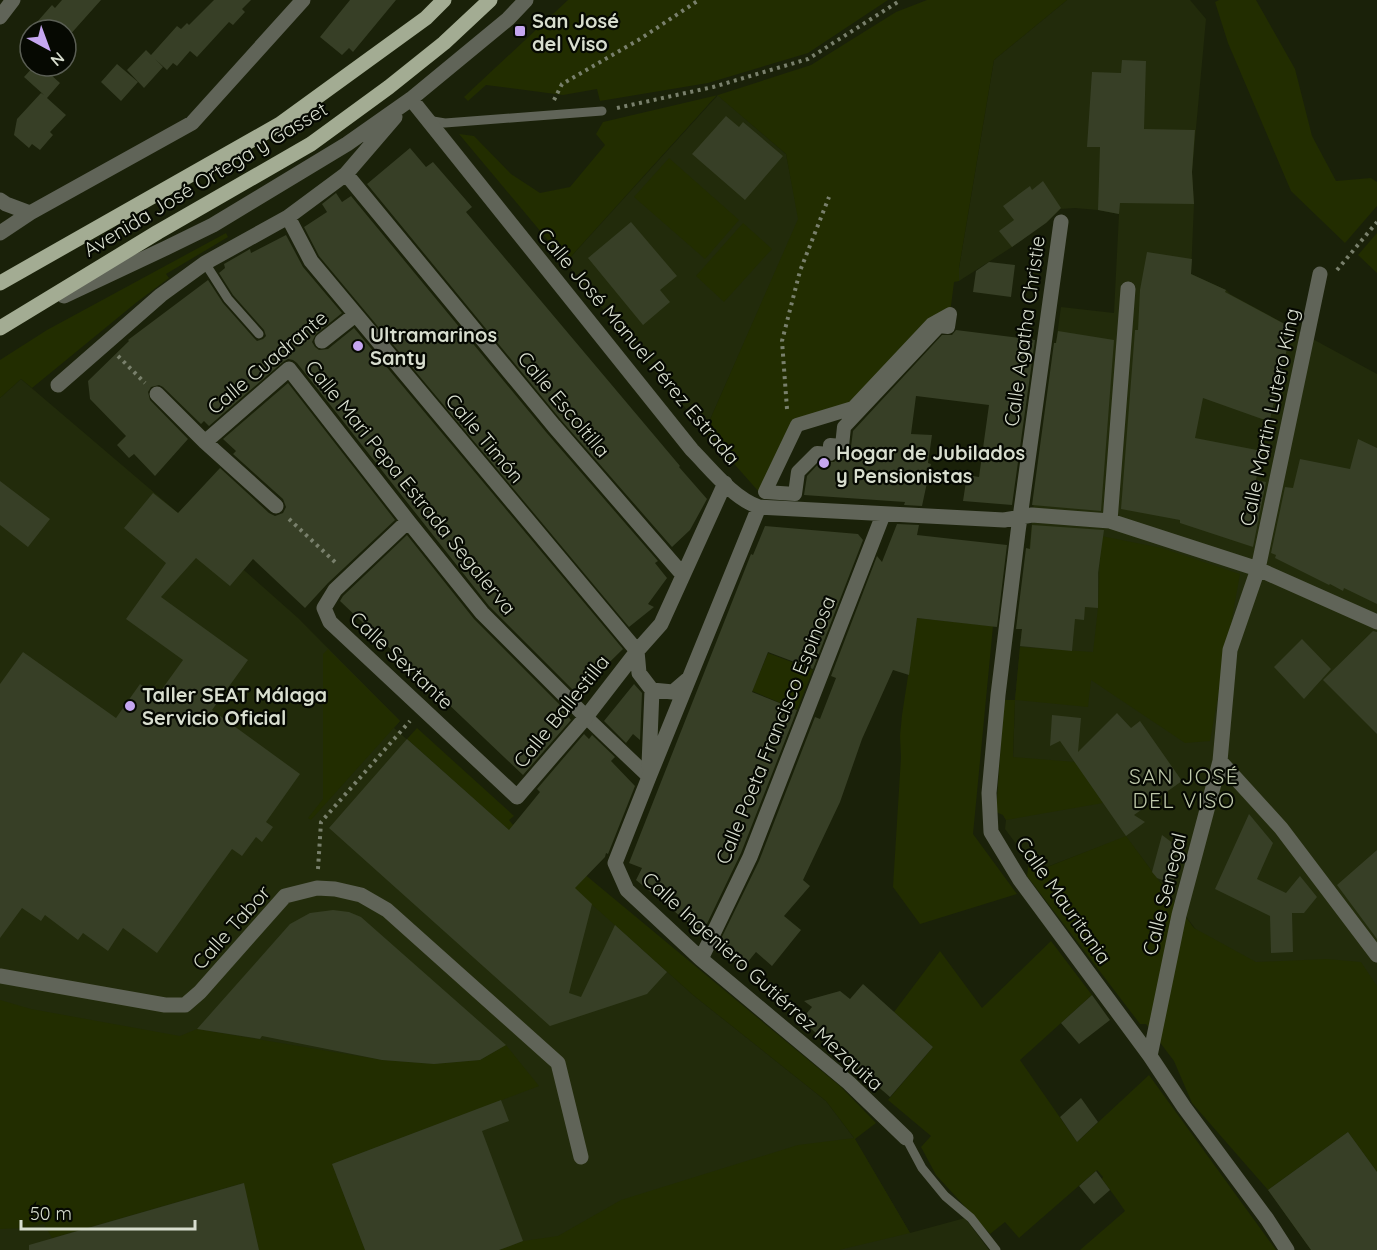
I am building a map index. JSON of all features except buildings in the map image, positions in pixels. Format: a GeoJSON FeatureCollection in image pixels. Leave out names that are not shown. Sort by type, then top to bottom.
{"type":"FeatureCollection","features":[{"type":"Feature","properties":{"kind":"main road","name":"Avenida José Ortega y Gasset"},"geometry":{"type":"LineString","coordinates":[[0,284],[280,124],[426,18],[444,0]]}},
{"type":"Feature","properties":{"kind":"main road","name":"Avenida José Ortega y Gasset"},"geometry":{"type":"LineString","coordinates":[[0,328],[158,232],[311,144],[444,44],[490,0]]}},
{"type":"Feature","properties":{"kind":"street"},"geometry":{"type":"LineString","coordinates":[[0,17],[13,0]]}},
{"type":"Feature","properties":{"kind":"street"},"geometry":{"type":"LineString","coordinates":[[0,232],[192,123],[303,0]]}},
{"type":"Feature","properties":{"kind":"street","name":"Avenida José Ortega y Gasset"},"geometry":{"type":"LineString","coordinates":[[20,316],[213,225],[347,144],[411,99],[508,19],[526,0]]}},
{"type":"Feature","properties":{"kind":"street"},"geometry":{"type":"LineString","coordinates":[[58,385],[161,295],[205,262],[288,218],[346,174],[411,99]]}},
{"type":"Feature","properties":{"kind":"street","name":"Calle José Manuel Pérez Estrada"},"geometry":{"type":"LineString","coordinates":[[411,99],[692,450],[747,503],[759,507],[883,515],[1004,520],[1032,515],[1110,521],[1258,569],[1377,622]]}},
{"type":"Feature","properties":{"kind":"street","name":"Calle Escoltilla"},"geometry":{"type":"LineString","coordinates":[[346,174],[554,426],[683,575]]}},
{"type":"Feature","properties":{"kind":"street"},"geometry":{"type":"LineString","coordinates":[[0,200],[30,213]]}},
{"type":"Feature","properties":{"kind":"street","name":"Calle Timón"},"geometry":{"type":"LineString","coordinates":[[288,218],[311,261],[638,651]]}},
{"type":"Feature","properties":{"kind":"street","name":"Calle Agatha Christie"},"geometry":{"type":"LineString","coordinates":[[1020,517],[1061,222]]}},
{"type":"Feature","properties":{"kind":"street","name":"Calle Martin Lutero King"},"geometry":{"type":"LineString","coordinates":[[1258,569],[1320,274]]}},
{"type":"Feature","properties":{"kind":"street"},"geometry":{"type":"LineString","coordinates":[[1110,521],[1128,289]]}},
{"type":"Feature","properties":{"kind":"street"},"geometry":{"type":"LineString","coordinates":[[950,314],[948,327],[939,326],[844,427],[842,446],[830,445],[830,454],[817,453],[798,472],[795,494],[765,492],[797,425],[853,408],[932,324],[950,314]]}},
{"type":"Feature","properties":{"kind":"street","name":"Calle Cuadrante"},"geometry":{"type":"LineString","coordinates":[[322,341],[356,315]]}},
{"type":"Feature","properties":{"kind":"street","name":"Calle Cuadrante"},"geometry":{"type":"LineString","coordinates":[[205,441],[289,369]]}},
{"type":"Feature","properties":{"kind":"street","name":"Calle Mari Pepa Estrada Segalerva"},"geometry":{"type":"LineString","coordinates":[[289,369],[482,613],[648,777]]}},
{"type":"Feature","properties":{"kind":"street","name":"Calle Cuadrante"},"geometry":{"type":"LineString","coordinates":[[156,394],[276,506]]}},
{"type":"Feature","properties":{"kind":"street"},"geometry":{"type":"LineString","coordinates":[[690,678],[673,692],[652,690],[639,673],[638,651],[661,624],[725,483]]}},
{"type":"Feature","properties":{"kind":"street","name":"Calle Ingeniero Gutiérrez Mezquita"},"geometry":{"type":"LineString","coordinates":[[759,507],[615,863],[627,890],[701,959],[849,1083],[906,1138]]}},
{"type":"Feature","properties":{"kind":"street","name":"Calle Poeta Francisco Espinosa"},"geometry":{"type":"LineString","coordinates":[[701,959],[750,857],[883,515]]}},
{"type":"Feature","properties":{"kind":"street","name":"Calle Mauritania"},"geometry":{"type":"LineString","coordinates":[[1020,517],[998,695],[989,793],[991,832],[1020,880],[1150,1056],[1287,1250]]}},
{"type":"Feature","properties":{"kind":"street","name":"Calle Sextante"},"geometry":{"type":"LineString","coordinates":[[408,521],[335,590],[324,608],[330,622],[517,797]]}},
{"type":"Feature","properties":{"kind":"street","name":"Calle Senegal"},"geometry":{"type":"LineString","coordinates":[[1150,1056],[1179,915],[1220,761],[1230,650],[1258,569]]}},
{"type":"Feature","properties":{"kind":"street","name":"Calle Ballestilla"},"geometry":{"type":"LineString","coordinates":[[517,797],[586,717],[638,651]]}},
{"type":"Feature","properties":{"kind":"street","name":"Calle Ingeniero Gutiérrez Mezquita"},"geometry":{"type":"LineString","coordinates":[[648,777],[652,690]]}},
{"type":"Feature","properties":{"kind":"street"},"geometry":{"type":"LineString","coordinates":[[1220,761],[1281,828],[1374,948]]}},
{"type":"Feature","properties":{"kind":"street","name":"Calle Tabor"},"geometry":{"type":"LineString","coordinates":[[0,976],[165,1005],[185,1005],[201,992],[285,896],[317,888],[335,889],[361,895],[387,910],[558,1063],[581,1157]]}},
{"type":"Feature","properties":{"kind":"lane"},"geometry":{"type":"LineString","coordinates":[[427,120],[445,123],[602,111]]}},
{"type":"Feature","properties":{"kind":"lane"},"geometry":{"type":"LineString","coordinates":[[205,262],[228,299],[259,334]]}},
{"type":"Feature","properties":{"kind":"lane"},"geometry":{"type":"LineString","coordinates":[[906,1138],[922,1168],[945,1196],[971,1218],[996,1250]]}},
{"type":"Feature","properties":{"kind":"path"},"geometry":{"type":"LineString","coordinates":[[549,115],[562,84],[640,39],[699,0]]}},
{"type":"Feature","properties":{"kind":"path"},"geometry":{"type":"LineString","coordinates":[[602,111],[713,87],[808,59],[901,0]]}},
{"type":"Feature","properties":{"kind":"path"},"geometry":{"type":"LineString","coordinates":[[783,418],[788,408],[782,341],[800,271],[829,197]]}},
{"type":"Feature","properties":{"kind":"path"},"geometry":{"type":"LineString","coordinates":[[1320,274],[1334,274],[1377,222]]}},
{"type":"Feature","properties":{"kind":"path"},"geometry":{"type":"LineString","coordinates":[[115,353],[156,394]]}},
{"type":"Feature","properties":{"kind":"path"},"geometry":{"type":"LineString","coordinates":[[290,519],[341,568]]}},
{"type":"Feature","properties":{"kind":"path"},"geometry":{"type":"LineString","coordinates":[[317,888],[321,822],[411,721]]}},
{"type":"Feature","properties":{"kind":"shaded area"},"geometry":{"type":"Polygon","coordinates":[[[568,0],[888,0],[808,53],[708,83],[600,101],[597,89],[563,95],[486,85],[468,101],[464,97],[568,0]]]}},
{"type":"Feature","properties":{"kind":"shaded area"},"geometry":{"type":"Polygon","coordinates":[[[927,0],[1067,0],[994,60],[959,268],[959,281],[954,282],[950,314],[853,408],[797,425],[759,492],[705,431],[798,219],[786,154],[717,95],[811,65],[896,12],[927,0]]]}},
{"type":"Feature","properties":{"kind":"shaded area"},"geometry":{"type":"Polygon","coordinates":[[[1067,0],[1190,0],[1206,19],[1192,172],[1194,204],[1191,274],[1226,290],[1377,374],[1377,1250],[1311,1250],[1268,1190],[1348,1131],[1126,837],[1036,871],[1005,829],[1006,820],[1003,815],[1013,758],[1015,700],[1034,500],[1061,307],[1114,313],[1119,214],[1075,208],[1060,209],[1048,221],[1012,247],[959,281],[959,268],[994,60],[1067,0]]]}},
{"type":"Feature","properties":{"kind":"shaded area"},"geometry":{"type":"Polygon","coordinates":[[[1219,0],[1256,0],[1295,69],[1312,136],[1336,181],[1371,178],[1377,182],[1377,206],[1345,243],[1291,191],[1228,43],[1215,2],[1219,0]]]}},
{"type":"Feature","properties":{"kind":"shaded area"},"geometry":{"type":"Polygon","coordinates":[[[717,95],[566,262],[459,134],[474,136],[511,174],[540,193],[570,187],[605,145],[596,134],[603,122],[717,95]]]}},
{"type":"Feature","properties":{"kind":"shaded area"},"geometry":{"type":"Polygon","coordinates":[[[718,95],[786,154],[799,219],[705,431],[617,327],[566,262],[718,95]]]}},
{"type":"Feature","properties":{"kind":"shaded area"},"geometry":{"type":"Polygon","coordinates":[[[669,158],[739,220],[705,259],[634,197],[669,158]]]}},
{"type":"Feature","properties":{"kind":"shaded area"},"geometry":{"type":"Polygon","coordinates":[[[743,223],[772,249],[724,302],[696,276],[743,223]]]}},
{"type":"Feature","properties":{"kind":"shaded area"},"geometry":{"type":"Polygon","coordinates":[[[226,233],[228,237],[166,274],[169,278],[32,388],[21,379],[0,398],[0,360],[47,330],[226,233]]]}},
{"type":"Feature","properties":{"kind":"shaded area"},"geometry":{"type":"Polygon","coordinates":[[[1377,233],[1377,273],[1358,255],[1377,233]]]}},
{"type":"Feature","properties":{"kind":"shaded area"},"geometry":{"type":"Polygon","coordinates":[[[21,379],[298,618],[400,721],[394,728],[693,995],[826,1101],[854,1138],[910,1233],[965,1218],[989,1250],[0,1250],[0,398],[21,379]]]}},
{"type":"Feature","properties":{"kind":"shaded area"},"geometry":{"type":"Polygon","coordinates":[[[1101,536],[1162,548],[1240,574],[1210,741],[1185,743],[1091,680],[1088,707],[1015,700],[1020,647],[1093,652],[1098,608],[1101,536]]]}},
{"type":"Feature","properties":{"kind":"shaded area"},"geometry":{"type":"Polygon","coordinates":[[[917,618],[993,626],[973,834],[1017,894],[920,924],[893,887],[901,757],[900,736],[917,618]]]}},
{"type":"Feature","properties":{"kind":"shaded area"},"geometry":{"type":"Polygon","coordinates":[[[328,649],[400,721],[311,820],[308,818],[323,799],[323,654],[328,649]]]}},
{"type":"Feature","properties":{"kind":"shaded area"},"geometry":{"type":"Polygon","coordinates":[[[768,653],[813,670],[797,710],[752,691],[768,653]]]}},
{"type":"Feature","properties":{"kind":"shaded area"},"geometry":{"type":"Polygon","coordinates":[[[1004,700],[1015,700],[1013,757],[1076,762],[1103,803],[1006,820],[1003,815],[996,812],[1004,700]]]}},
{"type":"Feature","properties":{"kind":"shaded area"},"geometry":{"type":"Polygon","coordinates":[[[417,728],[514,816],[509,820],[513,825],[518,819],[841,1087],[876,1123],[855,1139],[910,1233],[839,1250],[499,1250],[523,1241],[558,1236],[621,1200],[798,1145],[854,1138],[826,1101],[693,995],[407,739],[417,728]]]}},
{"type":"Feature","properties":{"kind":"shaded area"},"geometry":{"type":"Polygon","coordinates":[[[1126,836],[1194,928],[1256,962],[1327,959],[1361,962],[1377,986],[1377,1172],[1348,1132],[1268,1190],[1192,1103],[1174,1061],[1146,1024],[1140,1024],[1027,876],[1029,862],[1037,871],[1126,836]]]}},
{"type":"Feature","properties":{"kind":"shaded area"},"geometry":{"type":"Polygon","coordinates":[[[1051,941],[1092,995],[1020,1060],[1077,1142],[1149,1075],[1276,1250],[1080,1250],[1125,1211],[1097,1170],[1019,1238],[1005,1222],[990,1234],[936,1175],[921,1147],[931,1136],[888,1100],[933,1047],[894,1012],[940,951],[982,1008],[1051,941]]]}},
{"type":"Feature","properties":{"kind":"shaded area"},"geometry":{"type":"Polygon","coordinates":[[[0,1000],[31,1009],[180,1036],[197,1029],[382,1060],[434,1064],[480,1060],[506,1045],[539,1086],[332,1164],[365,1250],[259,1250],[243,1183],[52,1238],[44,1224],[0,1229],[0,1000]]]}},
{"type":"Feature","properties":{"kind":"place","name":"San José del Viso"},"geometry":{"type":"Point","coordinates":[520,31]}},
{"type":"Feature","properties":{"kind":"place","name":"Ultramarinos Santy"},"geometry":{"type":"Point","coordinates":[358,346]}},
{"type":"Feature","properties":{"kind":"place","name":"Hogar de Jubilados y Pensionistas"},"geometry":{"type":"Point","coordinates":[824,463]}},
{"type":"Feature","properties":{"kind":"place","name":"Taller SEAT Málaga Servicio Oficial"},"geometry":{"type":"Point","coordinates":[130,706]}},
{"type":"Feature","properties":{"kind":"district","name":"SAN JOSÉ DEL VISO"},"geometry":{"type":"Point","coordinates":[1184,788]}}]}
